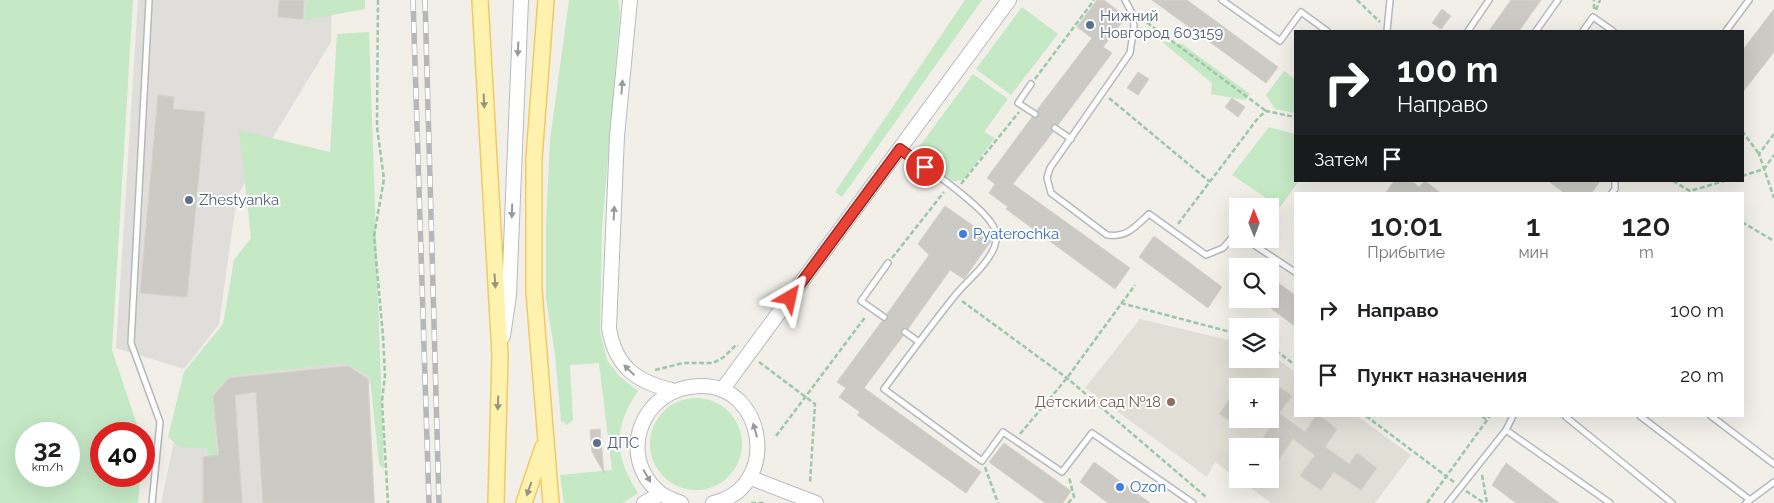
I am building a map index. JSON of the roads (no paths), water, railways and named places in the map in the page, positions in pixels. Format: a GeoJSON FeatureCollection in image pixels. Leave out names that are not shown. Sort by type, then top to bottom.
{"type":"FeatureCollection","features":[{"type":"Feature","properties":{"kind":"main road"},"geometry":{"type":"LineString","coordinates":[[480,0],[500,355],[496,503]]}},
{"type":"Feature","properties":{"kind":"main road"},"geometry":{"type":"LineString","coordinates":[[546,0],[534,158],[534,291],[551,503]]}},
{"type":"Feature","properties":{"kind":"main road"},"geometry":{"type":"LineString","coordinates":[[524,503],[546,441]]}},
{"type":"Feature","properties":{"kind":"street"},"geometry":{"type":"LineString","coordinates":[[500,355],[509,295],[521,0]]}},
{"type":"Feature","properties":{"kind":"street"},"geometry":{"type":"LineString","coordinates":[[630,0],[617,136],[609,328],[615,352],[629,370],[651,385],[672,390],[702,385],[722,390],[739,401],[751,417],[757,437],[757,457],[751,478],[737,491],[721,501],[713,503]]}},
{"type":"Feature","properties":{"kind":"street"},"geometry":{"type":"LineString","coordinates":[[722,390],[1010,0]]}},
{"type":"Feature","properties":{"kind":"street"},"geometry":{"type":"LineString","coordinates":[[672,390],[661,397],[650,408],[641,426],[637,445],[640,464],[650,482],[661,494],[681,503]]}},
{"type":"Feature","properties":{"kind":"street"},"geometry":{"type":"LineString","coordinates":[[751,478],[816,503]]}},
{"type":"Feature","properties":{"kind":"street"},"geometry":{"type":"LineString","coordinates":[[644,503],[661,494]]}},
{"type":"Feature","properties":{"kind":"lane"},"geometry":{"type":"LineString","coordinates":[[149,0],[130,343],[160,422],[152,503]]}},
{"type":"Feature","properties":{"kind":"lane"},"geometry":{"type":"LineString","coordinates":[[1125,0],[1131,10],[1134,26],[1130,53],[1050,168],[1047,178],[1051,193],[1108,235],[1117,237],[1127,234],[1149,214],[1206,255],[1222,248],[1229,240]]}},
{"type":"Feature","properties":{"kind":"lane"},"geometry":{"type":"LineString","coordinates":[[1222,0],[1280,42],[1301,12],[1326,30]]}},
{"type":"Feature","properties":{"kind":"lane"},"geometry":{"type":"LineString","coordinates":[[1387,30],[1390,0]]}},
{"type":"Feature","properties":{"kind":"lane"},"geometry":{"type":"LineString","coordinates":[[1469,30],[1489,0]]}},
{"type":"Feature","properties":{"kind":"lane"},"geometry":{"type":"LineString","coordinates":[[1537,30],[1558,0]]}},
{"type":"Feature","properties":{"kind":"lane"},"geometry":{"type":"LineString","coordinates":[[1727,30],[1749,0]]}},
{"type":"Feature","properties":{"kind":"lane"},"geometry":{"type":"LineString","coordinates":[[1584,30],[1593,17],[1612,30]]}},
{"type":"Feature","properties":{"kind":"lane"},"geometry":{"type":"LineString","coordinates":[[1031,84],[1018,104],[1035,114]]}},
{"type":"Feature","properties":{"kind":"lane"},"geometry":{"type":"LineString","coordinates":[[1055,128],[1070,139]]}},
{"type":"Feature","properties":{"kind":"lane"},"geometry":{"type":"LineString","coordinates":[[900,149],[978,208],[992,223],[996,232],[996,242],[993,251],[974,276],[954,296],[884,389],[982,461],[1003,432],[1062,472],[1092,433],[1193,503]]}},
{"type":"Feature","properties":{"kind":"lane"},"geometry":{"type":"LineString","coordinates":[[1259,248],[1294,271]]}},
{"type":"Feature","properties":{"kind":"lane"},"geometry":{"type":"LineString","coordinates":[[884,318],[861,301],[888,263]]}},
{"type":"Feature","properties":{"kind":"lane"},"geometry":{"type":"LineString","coordinates":[[905,332],[919,342]]}},
{"type":"Feature","properties":{"kind":"lane"},"geometry":{"type":"LineString","coordinates":[[1448,503],[1506,430],[1512,417]]}},
{"type":"Feature","properties":{"kind":"lane"},"geometry":{"type":"LineString","coordinates":[[1566,417],[1672,503]]}},
{"type":"Feature","properties":{"kind":"lane"},"geometry":{"type":"LineString","coordinates":[[1641,417],[1748,502],[1774,482]]}},
{"type":"Feature","properties":{"kind":"lane"},"geometry":{"type":"LineString","coordinates":[[1713,417],[1774,464]]}},
{"type":"Feature","properties":{"kind":"lane"},"geometry":{"type":"LineString","coordinates":[[1506,430],[1610,503]]}},
{"type":"Feature","properties":{"kind":"railway"},"geometry":{"type":"LineString","coordinates":[[413,0],[429,503]]}},
{"type":"Feature","properties":{"kind":"railway"},"geometry":{"type":"LineString","coordinates":[[425,0],[439,503]]}},
{"type":"Feature","properties":{"kind":"place","name":"Нижний Новгород 603159"},"geometry":{"type":"Point","coordinates":[1090,25]}},
{"type":"Feature","properties":{"kind":"place","name":"Zhestyanka"},"geometry":{"type":"Point","coordinates":[189,200]}},
{"type":"Feature","properties":{"kind":"place","name":"Pyaterochka"},"geometry":{"type":"Point","coordinates":[963,234]}},
{"type":"Feature","properties":{"kind":"place","name":"Детский сад №18"},"geometry":{"type":"Point","coordinates":[1171,402]}},
{"type":"Feature","properties":{"kind":"place","name":"ДПС"},"geometry":{"type":"Point","coordinates":[597,443]}},
{"type":"Feature","properties":{"kind":"place","name":"Ozon"},"geometry":{"type":"Point","coordinates":[1120,487]}}]}
